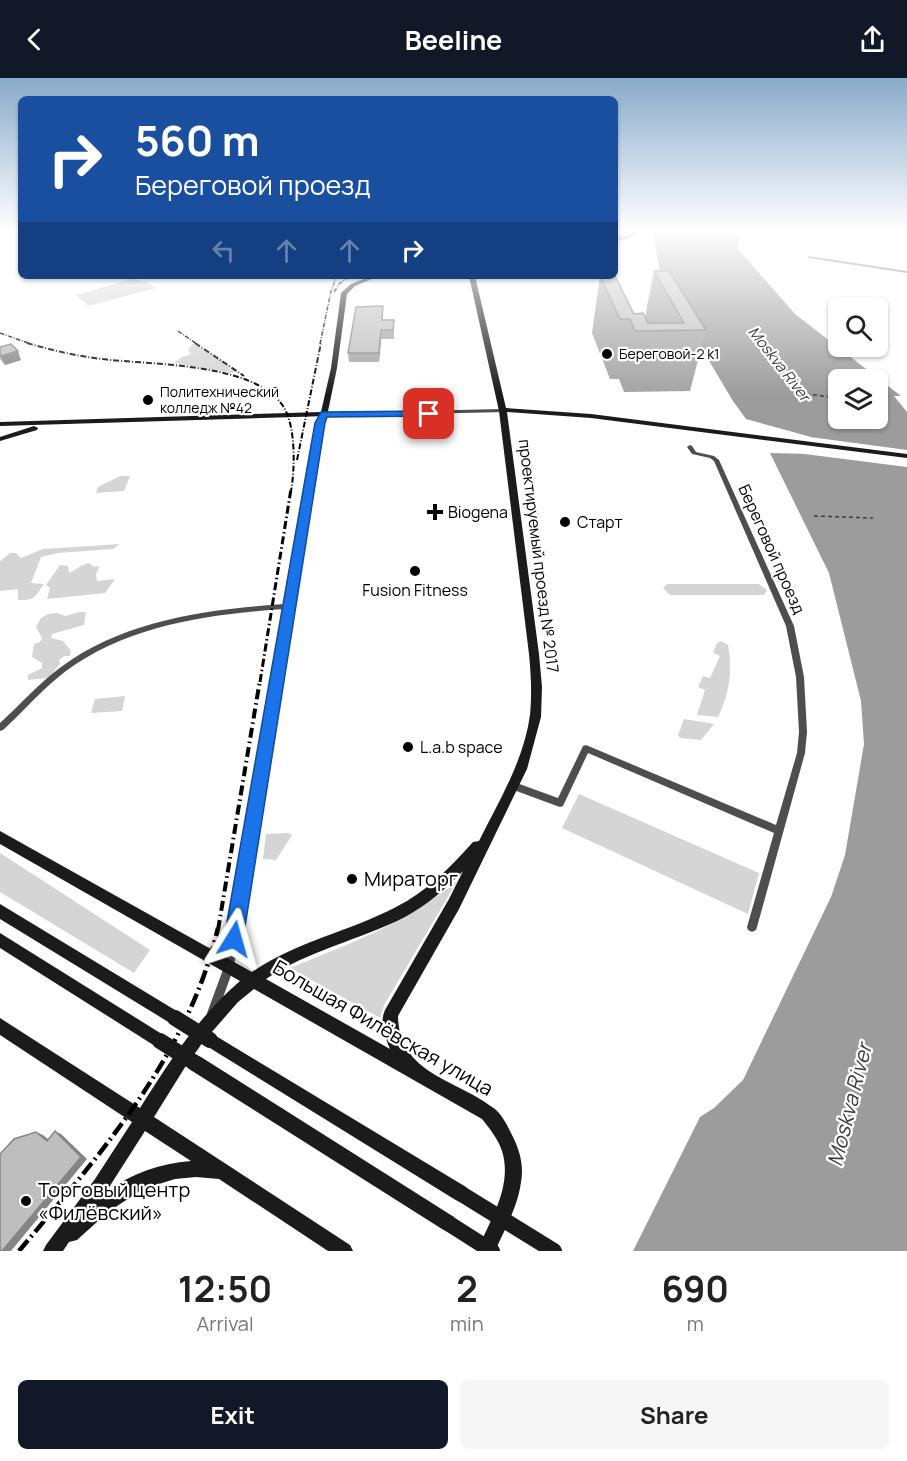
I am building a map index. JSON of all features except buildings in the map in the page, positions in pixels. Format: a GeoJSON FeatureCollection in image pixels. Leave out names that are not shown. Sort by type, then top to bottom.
{"type":"FeatureCollection","features":[{"type":"Feature","properties":{"kind":"street"},"geometry":{"type":"LineString","coordinates":[[208,1032],[229,967],[313,456],[334,368],[344,293],[354,285]]}},
{"type":"Feature","properties":{"kind":"street","name":"проектируемый проезд № 2017"},"geometry":{"type":"LineString","coordinates":[[416,1073],[397,1049],[389,1031],[390,1015],[454,904],[514,786],[530,744],[536,717],[537,687],[503,412],[474,285]]}},
{"type":"Feature","properties":{"kind":"street"},"geometry":{"type":"LineString","coordinates":[[0,424],[324,414],[503,412],[907,456]]}},
{"type":"Feature","properties":{"kind":"street"},"geometry":{"type":"LineString","coordinates":[[0,439],[45,424]]}},
{"type":"Feature","properties":{"kind":"street"},"geometry":{"type":"LineString","coordinates":[[693,431],[907,461]]}},
{"type":"Feature","properties":{"kind":"street","name":"Береговой проезд"},"geometry":{"type":"LineString","coordinates":[[690,447],[696,454],[716,460],[790,626],[800,677],[803,732],[796,772],[752,927]]}},
{"type":"Feature","properties":{"kind":"street"},"geometry":{"type":"LineString","coordinates":[[0,728],[70,664],[87,653],[145,629],[200,615],[288,606]]}},
{"type":"Feature","properties":{"kind":"street"},"geometry":{"type":"LineString","coordinates":[[514,786],[560,803],[586,748],[780,831]]}},
{"type":"Feature","properties":{"kind":"street","name":"проектируемый проезд № 2017"},"geometry":{"type":"LineString","coordinates":[[53,1251],[115,1164],[142,1119],[208,1032],[223,1006],[253,979],[272,966],[400,912],[423,899],[489,835]]}},
{"type":"Feature","properties":{"kind":"street","name":"Большая Филёвская улица"},"geometry":{"type":"LineString","coordinates":[[0,837],[488,1113],[504,1131],[515,1162],[511,1192],[486,1251]]}},
{"type":"Feature","properties":{"kind":"street"},"geometry":{"type":"LineString","coordinates":[[0,910],[175,1018],[208,1032],[554,1251]]}},
{"type":"Feature","properties":{"kind":"street"},"geometry":{"type":"LineString","coordinates":[[0,940],[492,1251]]}},
{"type":"Feature","properties":{"kind":"street"},"geometry":{"type":"LineString","coordinates":[[0,1026],[344,1251]]}},
{"type":"Feature","properties":{"kind":"street"},"geometry":{"type":"LineString","coordinates":[[53,1251],[89,1216],[143,1179],[183,1168],[204,1168],[224,1172]]}},
{"type":"Feature","properties":{"kind":"shaded area"},"geometry":{"type":"Polygon","coordinates":[[[112,285],[150,285],[156,288],[92,305],[87,305],[76,295],[112,285]]]}},
{"type":"Feature","properties":{"kind":"shaded area"},"geometry":{"type":"Polygon","coordinates":[[[193,343],[236,371],[231,373],[174,363],[191,354],[188,350],[193,343]]]}},
{"type":"Feature","properties":{"kind":"shaded area"},"geometry":{"type":"Polygon","coordinates":[[[120,476],[130,476],[124,491],[96,493],[98,487],[120,476]]]}},
{"type":"Feature","properties":{"kind":"shaded area"},"geometry":{"type":"Polygon","coordinates":[[[120,544],[113,549],[58,553],[41,557],[31,583],[44,584],[32,599],[18,600],[18,589],[0,591],[0,561],[10,553],[16,553],[21,558],[43,549],[120,544]]]}},
{"type":"Feature","properties":{"kind":"shaded area"},"geometry":{"type":"Polygon","coordinates":[[[89,563],[94,567],[100,566],[96,574],[97,581],[115,579],[105,593],[47,599],[50,588],[46,585],[60,565],[68,566],[69,573],[89,563]]]}},
{"type":"Feature","properties":{"kind":"shaded area"},"geometry":{"type":"Polygon","coordinates":[[[667,584],[759,584],[767,590],[764,595],[670,595],[663,588],[667,584]]]}},
{"type":"Feature","properties":{"kind":"shaded area"},"geometry":{"type":"Polygon","coordinates":[[[86,612],[84,625],[52,634],[51,638],[63,641],[71,651],[70,656],[64,656],[59,660],[60,664],[48,678],[28,680],[28,675],[42,668],[42,663],[32,657],[34,644],[40,642],[42,638],[36,627],[41,618],[48,614],[57,613],[66,616],[86,612]]]}},
{"type":"Feature","properties":{"kind":"shaded area"},"geometry":{"type":"Polygon","coordinates":[[[721,641],[728,645],[730,664],[725,700],[718,717],[697,715],[705,690],[698,687],[703,676],[710,678],[720,656],[713,653],[717,643],[721,641]]]}},
{"type":"Feature","properties":{"kind":"shaded area"},"geometry":{"type":"Polygon","coordinates":[[[125,696],[122,711],[91,713],[95,699],[125,696]]]}},
{"type":"Feature","properties":{"kind":"shaded area"},"geometry":{"type":"Polygon","coordinates":[[[684,719],[714,724],[701,740],[680,738],[678,735],[684,719]]]}},
{"type":"Feature","properties":{"kind":"shaded area"},"geometry":{"type":"Polygon","coordinates":[[[579,794],[759,873],[748,914],[562,828],[579,794]]]}},
{"type":"Feature","properties":{"kind":"shaded area"},"geometry":{"type":"Polygon","coordinates":[[[288,833],[292,835],[276,860],[263,859],[266,834],[288,833]]]}},
{"type":"Feature","properties":{"kind":"shaded area"},"geometry":{"type":"Polygon","coordinates":[[[0,853],[150,950],[134,973],[0,892],[0,853]]]}},
{"type":"Feature","properties":{"kind":"shaded area"},"geometry":{"type":"Polygon","coordinates":[[[458,880],[384,1005],[380,1018],[290,968],[356,941],[399,920],[458,880]]]}},
{"type":"Feature","properties":{"kind":"water","name":"Moskva River"},"geometry":{"type":"Polygon","coordinates":[[[664,285],[769,285],[795,314],[828,340],[828,357],[851,357],[866,369],[828,369],[828,429],[888,429],[888,386],[901,396],[894,396],[907,412],[907,1251],[633,1251],[700,1117],[714,1108],[743,1080],[831,897],[845,855],[864,744],[861,701],[829,573],[770,453],[810,454],[811,437],[746,419],[664,285]]]}},
{"type":"Feature","properties":{"kind":"pier"},"geometry":{"type":"Polygon","coordinates":[[[795,435],[907,450],[907,467],[781,451],[807,451],[808,439],[795,435]]]}},
{"type":"Feature","properties":{"kind":"ferry route"},"geometry":{"type":"LineString","coordinates":[[806,394],[828,397]]}},
{"type":"Feature","properties":{"kind":"ferry route"},"geometry":{"type":"LineString","coordinates":[[814,516],[873,518]]}},
{"type":"Feature","properties":{"kind":"railway"},"geometry":{"type":"LineString","coordinates":[[320,344],[334,285]]}},
{"type":"Feature","properties":{"kind":"railway"},"geometry":{"type":"LineString","coordinates":[[334,292],[339,285]]}},
{"type":"Feature","properties":{"kind":"railway"},"geometry":{"type":"LineString","coordinates":[[178,331],[197,344]]}},
{"type":"Feature","properties":{"kind":"railway"},"geometry":{"type":"LineString","coordinates":[[0,333],[31,344]]}},
{"type":"Feature","properties":{"kind":"railway"},"geometry":{"type":"LineString","coordinates":[[195,343],[244,376]]}},
{"type":"Feature","properties":{"kind":"railway"},"geometry":{"type":"LineString","coordinates":[[297,460],[321,343]]}},
{"type":"Feature","properties":{"kind":"railway"},"geometry":{"type":"LineString","coordinates":[[31,344],[92,358],[199,368],[225,373],[249,381],[269,392],[283,406],[290,424],[294,459],[291,491]]}},
{"type":"Feature","properties":{"kind":"railway"},"geometry":{"type":"LineString","coordinates":[[260,682],[291,489]]}},
{"type":"Feature","properties":{"kind":"railway"},"geometry":{"type":"LineString","coordinates":[[218,930],[260,680]]}},
{"type":"Feature","properties":{"kind":"railway"},"geometry":{"type":"LineString","coordinates":[[19,1251],[110,1139],[138,1101],[163,1061],[186,1019],[204,975],[218,928]]}},
{"type":"Feature","properties":{"kind":"place","name":"Береговой-2 k1"},"geometry":{"type":"Point","coordinates":[607,354]}},
{"type":"Feature","properties":{"kind":"place","name":"Политехнический колледж №42"},"geometry":{"type":"Point","coordinates":[148,400]}},
{"type":"Feature","properties":{"kind":"place","name":"Biogena"},"geometry":{"type":"Point","coordinates":[435,512]}},
{"type":"Feature","properties":{"kind":"place","name":"Старт"},"geometry":{"type":"Point","coordinates":[565,522]}},
{"type":"Feature","properties":{"kind":"place","name":"Fusion Fitness"},"geometry":{"type":"Point","coordinates":[415,571]}},
{"type":"Feature","properties":{"kind":"place","name":"L.a.b space"},"geometry":{"type":"Point","coordinates":[408,747]}},
{"type":"Feature","properties":{"kind":"place","name":"Мираторг"},"geometry":{"type":"Point","coordinates":[352,879]}},
{"type":"Feature","properties":{"kind":"place","name":"Торговый центр «Филёвский»"},"geometry":{"type":"Point","coordinates":[26,1201]}},
{"type":"Feature","properties":{"kind":"route"},"geometry":{"type":"LineString","coordinates":[[234,939],[242,880],[320,423],[324,414],[429,414]]}}]}
